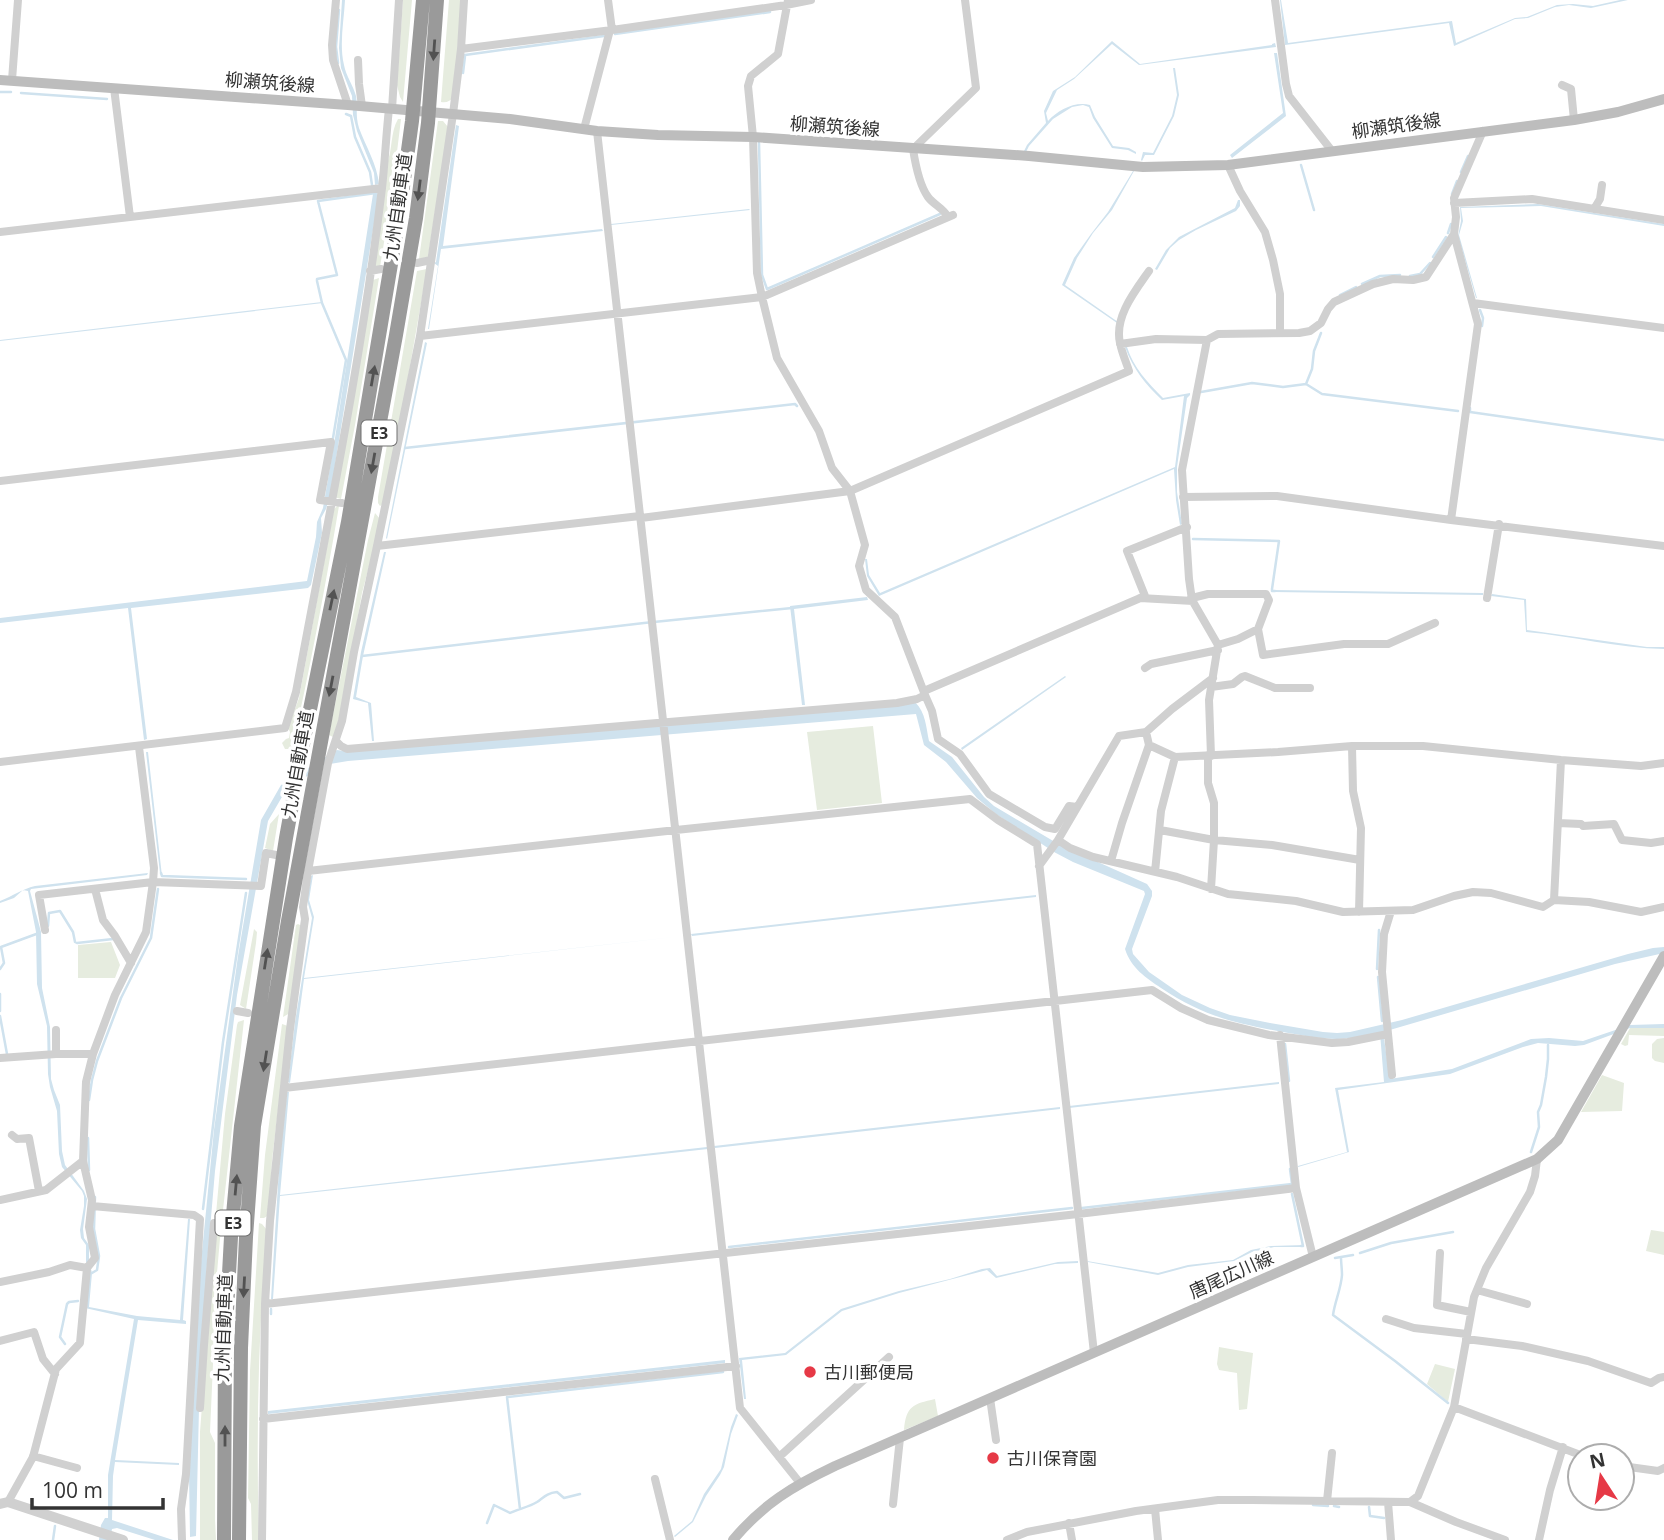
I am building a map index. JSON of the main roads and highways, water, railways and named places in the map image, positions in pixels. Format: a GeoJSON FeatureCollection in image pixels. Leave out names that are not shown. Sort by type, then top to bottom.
{"type":"FeatureCollection","features":[{"type":"Feature","properties":{"kind":"highway","name":"九州自動車道"},"geometry":{"type":"LineString","coordinates":[[232,1534],[225,1347],[241,1126],[303,738],[350,509],[399,216],[412,121],[423,0]]}},
{"type":"Feature","properties":{"kind":"highway","name":"九州自動車道"},"geometry":{"type":"LineString","coordinates":[[232,1534],[254,1126],[288,921],[328,741],[416,218],[428,123],[438,0]]}},
{"type":"Feature","properties":{"kind":"main road","name":"柳瀬筑後線"},"geometry":{"type":"LineString","coordinates":[[6,80],[362,106],[510,119],[597,131],[753,137],[1029,156],[1143,167],[1228,165],[1574,120],[1664,99]]}},
{"type":"Feature","properties":{"kind":"main road","name":"唐尾広川線"},"geometry":{"type":"LineString","coordinates":[[733,1540],[767,1505],[800,1483],[1537,1159],[1558,1140],[1664,956]]}},
{"type":"Feature","properties":{"kind":"water"},"geometry":{"type":"Polygon","coordinates":[[[342,0],[345,0],[343,57],[346,73],[356,96],[359,128],[378,177],[379,184],[375,185],[374,173],[357,131],[352,96],[341,68],[339,48],[342,0]]]}},
{"type":"Feature","properties":{"kind":"water"},"geometry":{"type":"Polygon","coordinates":[[[1280,0],[1288,43],[1452,21],[1456,43],[1515,18],[1527,17],[1557,5],[1573,4],[1593,6],[1628,0],[1591,8],[1569,5],[1555,7],[1528,18],[1515,19],[1454,46],[1449,23],[1285,45],[1280,0]]]}},
{"type":"Feature","properties":{"kind":"water"},"geometry":{"type":"Polygon","coordinates":[[[1112,41],[1140,64],[1275,43],[1276,47],[1139,65],[1112,44],[1074,79],[1057,90],[1046,113],[1048,121],[1067,107],[1079,104],[1090,105],[1113,146],[1129,148],[1136,154],[1112,148],[1089,107],[1083,105],[1072,107],[1053,119],[1026,152],[1024,151],[1046,123],[1044,111],[1053,91],[1075,77],[1112,41]]]}},
{"type":"Feature","properties":{"kind":"water"},"geometry":{"type":"Polygon","coordinates":[[[1274,53],[1277,53],[1286,116],[1232,158],[1230,155],[1283,113],[1274,53]]]}},
{"type":"Feature","properties":{"kind":"water"},"geometry":{"type":"Polygon","coordinates":[[[1173,68],[1179,95],[1174,116],[1154,155],[1145,155],[1142,161],[1143,152],[1153,153],[1172,116],[1177,95],[1173,68]]]}},
{"type":"Feature","properties":{"kind":"water"},"geometry":{"type":"Polygon","coordinates":[[[456,125],[459,126],[443,246],[603,231],[441,249],[428,329],[438,266],[434,263],[456,125]]]}},
{"type":"Feature","properties":{"kind":"water"},"geometry":{"type":"Polygon","coordinates":[[[1133,171],[1112,210],[1077,258],[1065,285],[1117,323],[1062,285],[1074,258],[1108,212],[1133,171]]]}},
{"type":"Feature","properties":{"kind":"water"},"geometry":{"type":"Polygon","coordinates":[[[379,193],[330,496],[321,518],[322,533],[311,585],[308,588],[131,608],[147,739],[144,740],[128,608],[0,623],[0,618],[307,581],[335,438],[373,194],[379,193]]]}},
{"type":"Feature","properties":{"kind":"water"},"geometry":{"type":"Polygon","coordinates":[[[1238,200],[1240,206],[1236,211],[1179,240],[1170,248],[1157,270],[1155,269],[1166,250],[1179,237],[1235,208],[1238,200]]]}},
{"type":"Feature","properties":{"kind":"water"},"geometry":{"type":"Polygon","coordinates":[[[1538,204],[1664,226],[1541,206],[1461,208],[1463,221],[1459,235],[1476,298],[1458,236],[1460,207],[1538,204]]]}},
{"type":"Feature","properties":{"kind":"water"},"geometry":{"type":"Polygon","coordinates":[[[750,210],[611,225],[611,224],[750,210]]]}},
{"type":"Feature","properties":{"kind":"water"},"geometry":{"type":"Polygon","coordinates":[[[323,303],[0,341],[0,340],[323,303]]]}},
{"type":"Feature","properties":{"kind":"water"},"geometry":{"type":"Polygon","coordinates":[[[425,342],[427,343],[387,539],[386,538],[425,342]]]}},
{"type":"Feature","properties":{"kind":"water"},"geometry":{"type":"Polygon","coordinates":[[[1125,347],[1142,374],[1163,398],[1190,393],[1177,467],[1177,492],[1182,524],[1180,525],[1176,500],[1174,469],[879,596],[867,576],[865,559],[869,575],[880,593],[1175,467],[1184,396],[1162,400],[1140,376],[1125,347]]]}},
{"type":"Feature","properties":{"kind":"water"},"geometry":{"type":"Polygon","coordinates":[[[384,552],[356,697],[371,703],[372,741],[368,703],[353,699],[384,552]]]}},
{"type":"Feature","properties":{"kind":"water"},"geometry":{"type":"Polygon","coordinates":[[[1273,592],[1483,593],[1483,595],[1273,592]]]}},
{"type":"Feature","properties":{"kind":"water"},"geometry":{"type":"Polygon","coordinates":[[[1491,596],[1526,599],[1527,630],[1664,649],[1630,646],[1526,632],[1524,600],[1491,596]]]}},
{"type":"Feature","properties":{"kind":"water"},"geometry":{"type":"Polygon","coordinates":[[[867,597],[868,600],[794,609],[805,705],[802,705],[790,606],[867,597]]]}},
{"type":"Feature","properties":{"kind":"water"},"geometry":{"type":"Polygon","coordinates":[[[1066,677],[962,750],[961,748],[1066,677]]]}},
{"type":"Feature","properties":{"kind":"water"},"geometry":{"type":"Polygon","coordinates":[[[915,702],[923,715],[929,741],[952,757],[994,806],[1060,845],[1147,884],[1152,896],[1132,949],[1133,954],[1149,972],[1182,995],[1210,1008],[1270,1023],[1323,1032],[1350,1032],[1402,1020],[1628,954],[1664,947],[1664,953],[1615,964],[1383,1032],[1390,1079],[1452,1069],[1531,1039],[1583,1041],[1630,1025],[1664,1024],[1664,1028],[1630,1028],[1584,1045],[1538,1043],[1450,1074],[1338,1090],[1349,1152],[1298,1167],[1347,1152],[1335,1088],[1384,1082],[1380,1033],[1330,1039],[1249,1025],[1205,1012],[1155,984],[1135,967],[1125,949],[1144,891],[1073,862],[996,814],[977,798],[946,762],[924,745],[916,714],[324,765],[286,790],[268,821],[237,995],[215,1171],[199,1408],[196,1536],[190,1537],[189,1473],[200,1272],[214,1130],[238,956],[261,820],[281,785],[337,750],[915,702]]]}},
{"type":"Feature","properties":{"kind":"water"},"geometry":{"type":"Polygon","coordinates":[[[148,752],[162,876],[160,873],[148,752]]]}},
{"type":"Feature","properties":{"kind":"water"},"geometry":{"type":"Polygon","coordinates":[[[148,873],[30,891],[41,932],[42,988],[50,1027],[51,1079],[60,1105],[62,1151],[65,1165],[87,1199],[83,1229],[84,1238],[89,1245],[92,1273],[89,1307],[137,1316],[180,1320],[190,1219],[183,1320],[186,1324],[138,1320],[115,1460],[179,1465],[115,1462],[113,1476],[112,1520],[173,1540],[155,1540],[117,1528],[112,1529],[110,1540],[99,1540],[101,1525],[105,1518],[108,1518],[108,1475],[134,1319],[85,1308],[89,1270],[86,1245],[80,1230],[84,1196],[62,1167],[59,1154],[57,1111],[48,1074],[47,1026],[37,984],[36,932],[28,891],[23,890],[35,886],[148,873]]]}},
{"type":"Feature","properties":{"kind":"water"},"geometry":{"type":"Polygon","coordinates":[[[313,875],[309,900],[314,917],[304,978],[683,936],[304,979],[290,1083],[295,1022],[312,918],[307,900],[313,875]]]}},
{"type":"Feature","properties":{"kind":"water"},"geometry":{"type":"Polygon","coordinates":[[[23,890],[14,898],[0,903],[0,901],[23,890]]]}},
{"type":"Feature","properties":{"kind":"water"},"geometry":{"type":"Polygon","coordinates":[[[1036,895],[692,936],[691,934],[1036,895]]]}},
{"type":"Feature","properties":{"kind":"water"},"geometry":{"type":"Polygon","coordinates":[[[1279,1084],[1069,1108],[1069,1106],[1279,1084]]]}},
{"type":"Feature","properties":{"kind":"water"},"geometry":{"type":"Polygon","coordinates":[[[287,1092],[280,1195],[708,1149],[280,1196],[271,1299],[280,1152],[287,1092]]]}},
{"type":"Feature","properties":{"kind":"water"},"geometry":{"type":"Polygon","coordinates":[[[1060,1107],[715,1148],[714,1146],[1060,1107]]]}},
{"type":"Feature","properties":{"kind":"water"},"geometry":{"type":"Polygon","coordinates":[[[1304,1245],[1274,1247],[1252,1252],[1234,1261],[1188,1267],[1158,1275],[1087,1261],[1158,1273],[1188,1265],[1233,1260],[1251,1250],[1271,1246],[1304,1245]]]}},
{"type":"Feature","properties":{"kind":"water"},"geometry":{"type":"Polygon","coordinates":[[[1078,1261],[996,1278],[987,1270],[842,1311],[786,1355],[742,1360],[744,1399],[739,1358],[785,1353],[841,1309],[982,1269],[990,1268],[997,1276],[1058,1262],[1078,1261]]]}},
{"type":"Feature","properties":{"kind":"water"},"geometry":{"type":"Polygon","coordinates":[[[725,1360],[725,1363],[268,1414],[268,1411],[725,1360]]]}},
{"type":"Feature","properties":{"kind":"water"},"geometry":{"type":"Polygon","coordinates":[[[736,1414],[738,1415],[724,1467],[693,1522],[675,1537],[692,1521],[704,1494],[721,1469],[736,1414]]]}},
{"type":"Feature","properties":{"kind":"waterway"},"geometry":{"type":"LineString","coordinates":[[338,63],[336,47],[339,10]]}},
{"type":"Feature","properties":{"kind":"waterway"},"geometry":{"type":"LineString","coordinates":[[615,34],[770,12]]}},
{"type":"Feature","properties":{"kind":"waterway"},"geometry":{"type":"LineString","coordinates":[[465,55],[604,36]]}},
{"type":"Feature","properties":{"kind":"waterway"},"geometry":{"type":"LineString","coordinates":[[463,73],[465,56]]}},
{"type":"Feature","properties":{"kind":"waterway"},"geometry":{"type":"LineString","coordinates":[[0,92],[11,92]]}},
{"type":"Feature","properties":{"kind":"waterway"},"geometry":{"type":"LineString","coordinates":[[21,93],[107,99]]}},
{"type":"Feature","properties":{"kind":"waterway"},"geometry":{"type":"LineString","coordinates":[[346,114],[351,116],[355,137],[370,172],[372,185]]}},
{"type":"Feature","properties":{"kind":"waterway"},"geometry":{"type":"LineString","coordinates":[[759,143],[762,275],[767,289],[940,214]]}},
{"type":"Feature","properties":{"kind":"waterway"},"geometry":{"type":"LineString","coordinates":[[1461,172],[1468,156]]}},
{"type":"Feature","properties":{"kind":"waterway"},"geometry":{"type":"LineString","coordinates":[[1301,165],[1314,210]]}},
{"type":"Feature","properties":{"kind":"waterway"},"geometry":{"type":"LineString","coordinates":[[1452,194],[1457,181]]}},
{"type":"Feature","properties":{"kind":"waterway"},"geometry":{"type":"LineString","coordinates":[[333,438],[346,360],[322,303],[317,281],[337,275],[318,201],[376,193]]}},
{"type":"Feature","properties":{"kind":"waterway"},"geometry":{"type":"LineString","coordinates":[[1448,233],[1451,224]]}},
{"type":"Feature","properties":{"kind":"waterway"},"geometry":{"type":"LineString","coordinates":[[1433,257],[1446,237]]}},
{"type":"Feature","properties":{"kind":"waterway"},"geometry":{"type":"LineString","coordinates":[[1410,276],[1420,274],[1430,263]]}},
{"type":"Feature","properties":{"kind":"waterway"},"geometry":{"type":"LineString","coordinates":[[1362,284],[1380,276],[1400,275]]}},
{"type":"Feature","properties":{"kind":"waterway"},"geometry":{"type":"LineString","coordinates":[[1340,295],[1356,287]]}},
{"type":"Feature","properties":{"kind":"waterway"},"geometry":{"type":"LineString","coordinates":[[1480,310],[1482,326]]}},
{"type":"Feature","properties":{"kind":"waterway"},"geometry":{"type":"LineString","coordinates":[[1201,392],[1252,383],[1283,387],[1306,384],[1321,333]]}},
{"type":"Feature","properties":{"kind":"waterway"},"geometry":{"type":"LineString","coordinates":[[1306,384],[1322,394],[1458,411]]}},
{"type":"Feature","properties":{"kind":"waterway"},"geometry":{"type":"LineString","coordinates":[[405,448],[795,404],[797,406]]}},
{"type":"Feature","properties":{"kind":"waterway"},"geometry":{"type":"LineString","coordinates":[[1470,408],[1470,412],[1664,440]]}},
{"type":"Feature","properties":{"kind":"waterway"},"geometry":{"type":"LineString","coordinates":[[1193,539],[1279,541],[1272,589],[1275,591]]}},
{"type":"Feature","properties":{"kind":"waterway"},"geometry":{"type":"LineString","coordinates":[[362,656],[792,608]]}},
{"type":"Feature","properties":{"kind":"waterway"},"geometry":{"type":"LineString","coordinates":[[161,873],[162,876],[246,879]]}},
{"type":"Feature","properties":{"kind":"waterway"},"geometry":{"type":"LineString","coordinates":[[89,1100],[97,1061],[121,998],[151,938],[158,889]]}},
{"type":"Feature","properties":{"kind":"waterway"},"geometry":{"type":"LineString","coordinates":[[203,1209],[223,1042],[246,893]]}},
{"type":"Feature","properties":{"kind":"waterway"},"geometry":{"type":"LineString","coordinates":[[48,926],[49,913],[60,911],[73,932],[75,942],[113,939]]}},
{"type":"Feature","properties":{"kind":"waterway"},"geometry":{"type":"LineString","coordinates":[[1377,969],[1379,930]]}},
{"type":"Feature","properties":{"kind":"waterway"},"geometry":{"type":"LineString","coordinates":[[0,969],[4,963],[1,947],[39,933]]}},
{"type":"Feature","properties":{"kind":"waterway"},"geometry":{"type":"LineString","coordinates":[[1378,977],[1382,1021]]}},
{"type":"Feature","properties":{"kind":"waterway"},"geometry":{"type":"LineString","coordinates":[[0,994],[0,1011]]}},
{"type":"Feature","properties":{"kind":"waterway"},"geometry":{"type":"LineString","coordinates":[[0,1016],[7,1054]]}},
{"type":"Feature","properties":{"kind":"waterway"},"geometry":{"type":"LineString","coordinates":[[1285,1044],[1289,1081]]}},
{"type":"Feature","properties":{"kind":"waterway"},"geometry":{"type":"LineString","coordinates":[[1531,1152],[1539,1127],[1538,1112],[1546,1077],[1548,1045]]}},
{"type":"Feature","properties":{"kind":"waterway"},"geometry":{"type":"LineString","coordinates":[[88,1138],[89,1170]]}},
{"type":"Feature","properties":{"kind":"waterway"},"geometry":{"type":"LineString","coordinates":[[1082,1208],[1292,1184],[1290,1169]]}},
{"type":"Feature","properties":{"kind":"waterway"},"geometry":{"type":"LineString","coordinates":[[1292,1194],[1301,1246]]}},
{"type":"Feature","properties":{"kind":"waterway"},"geometry":{"type":"LineString","coordinates":[[92,1273],[97,1270],[99,1256],[94,1229],[95,1197]]}},
{"type":"Feature","properties":{"kind":"waterway"},"geometry":{"type":"LineString","coordinates":[[729,1247],[1072,1208]]}},
{"type":"Feature","properties":{"kind":"waterway"},"geometry":{"type":"LineString","coordinates":[[1360,1253],[1391,1243],[1453,1232]]}},
{"type":"Feature","properties":{"kind":"waterway"},"geometry":{"type":"LineString","coordinates":[[1335,1258],[1353,1255]]}},
{"type":"Feature","properties":{"kind":"waterway"},"geometry":{"type":"LineString","coordinates":[[1341,1257],[1342,1275],[1333,1315],[1448,1403]]}},
{"type":"Feature","properties":{"kind":"waterway"},"geometry":{"type":"LineString","coordinates":[[65,1344],[60,1337],[67,1304],[78,1301]]}},
{"type":"Feature","properties":{"kind":"waterway"},"geometry":{"type":"LineString","coordinates":[[271,1309],[271,1314]]}},
{"type":"Feature","properties":{"kind":"waterway"},"geometry":{"type":"LineString","coordinates":[[520,1509],[507,1397],[723,1372]]}},
{"type":"Feature","properties":{"kind":"waterway"},"geometry":{"type":"LineString","coordinates":[[487,1523],[494,1505],[510,1513],[534,1504],[551,1493],[557,1492],[564,1498],[580,1494]]}},
{"type":"Feature","properties":{"kind":"waterway"},"geometry":{"type":"LineString","coordinates":[[1313,1505],[1328,1506]]}},
{"type":"Feature","properties":{"kind":"waterway"},"geometry":{"type":"LineString","coordinates":[[1334,1506],[1339,1507]]}},
{"type":"Feature","properties":{"kind":"waterway"},"geometry":{"type":"LineString","coordinates":[[1369,1507],[1370,1516],[1384,1518]]}},
{"type":"Feature","properties":{"kind":"waterway"},"geometry":{"type":"LineString","coordinates":[[53,1540],[55,1526]]}},
{"type":"Feature","properties":{"kind":"place","name":"古川郵便局"},"geometry":{"type":"Point","coordinates":[810,1372]}},
{"type":"Feature","properties":{"kind":"place","name":"古川保育園"},"geometry":{"type":"Point","coordinates":[993,1458]}}]}
